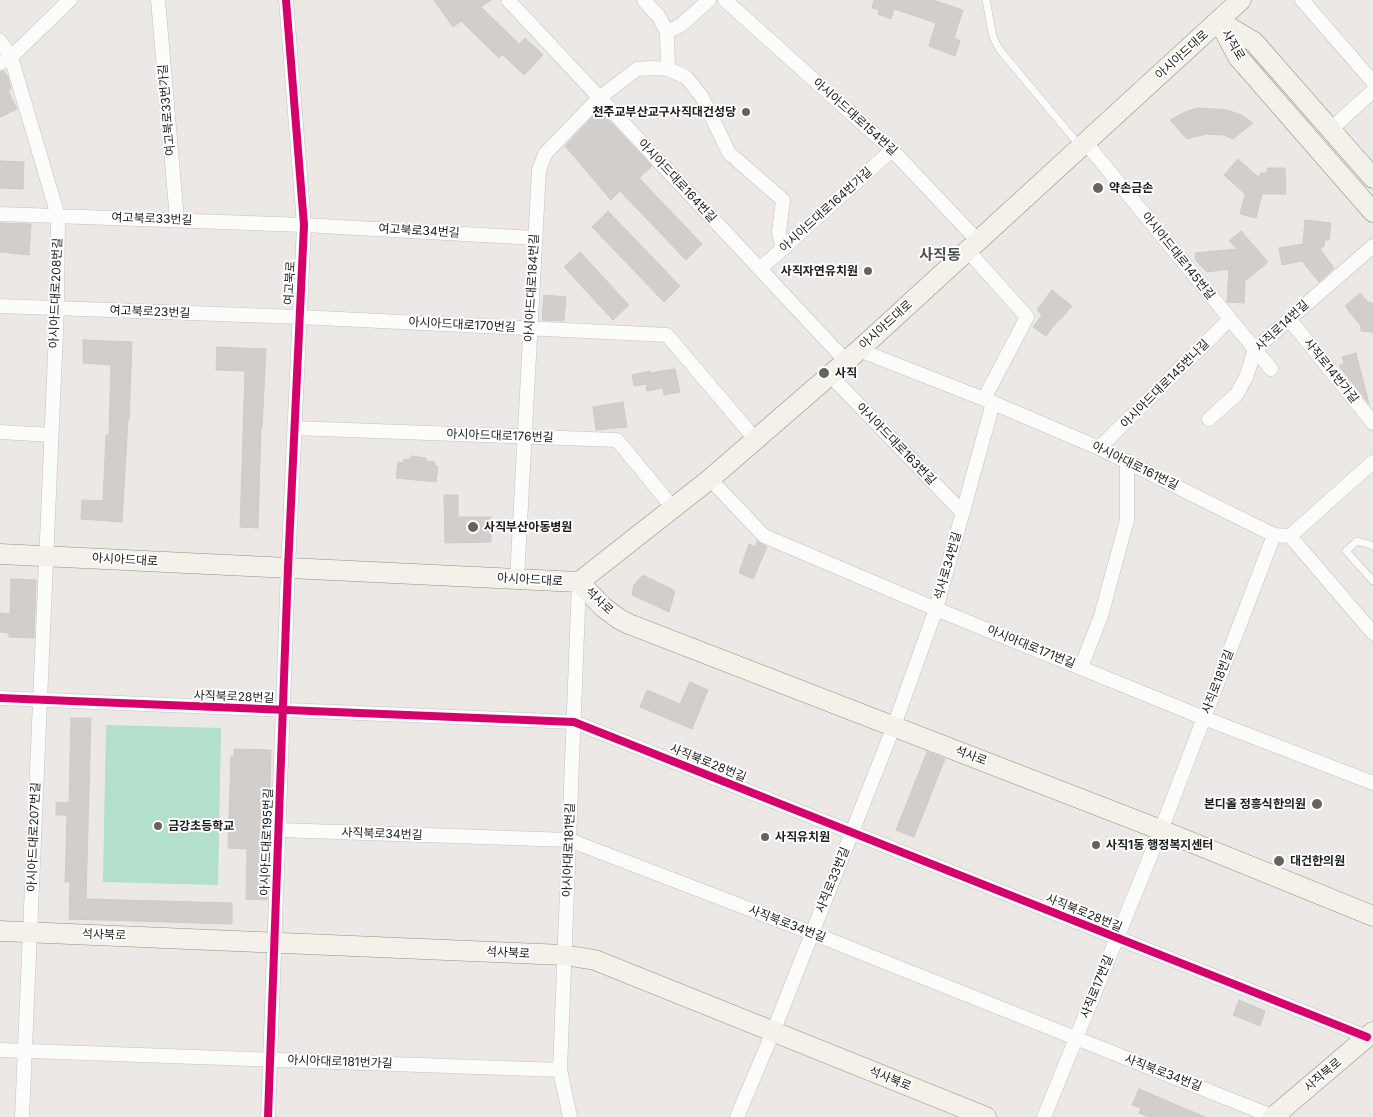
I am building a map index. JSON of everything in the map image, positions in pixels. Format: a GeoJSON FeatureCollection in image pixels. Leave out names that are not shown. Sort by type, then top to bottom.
{"type":"FeatureCollection","features":[{"type":"Feature","properties":{"kind":"main road","name":"아시아드대로"},"geometry":{"type":"LineString","coordinates":[[0,554],[579,582],[710,480],[853,356],[1241,0]]}},
{"type":"Feature","properties":{"kind":"main road","name":"사직로"},"geometry":{"type":"LineString","coordinates":[[1219,21],[1254,42],[1373,178]]}},
{"type":"Feature","properties":{"kind":"main road","name":"사직로"},"geometry":{"type":"LineString","coordinates":[[1219,21],[1238,57],[1373,212]]}},
{"type":"Feature","properties":{"kind":"main road","name":"석사로"},"geometry":{"type":"LineString","coordinates":[[579,582],[603,606],[619,619],[629,624],[1161,830],[1373,916]]}},
{"type":"Feature","properties":{"kind":"main road","name":"석사북로"},"geometry":{"type":"LineString","coordinates":[[0,931],[564,955],[595,960],[986,1117]]}},
{"type":"Feature","properties":{"kind":"main road","name":"사직북로"},"geometry":{"type":"LineString","coordinates":[[1273,1117],[1370,1035]]}},
{"type":"Feature","properties":{"kind":"street"},"geometry":{"type":"LineString","coordinates":[[6,60],[70,0]]}},
{"type":"Feature","properties":{"kind":"street","name":"여고북로33번가길"},"geometry":{"type":"LineString","coordinates":[[158,0],[177,220]]}},
{"type":"Feature","properties":{"kind":"street","name":"여고북로"},"geometry":{"type":"LineString","coordinates":[[286,0],[304,225],[288,568]]}},
{"type":"Feature","properties":{"kind":"street","name":"아시아드대로164번길"},"geometry":{"type":"LineString","coordinates":[[508,0],[760,269],[853,356]]}},
{"type":"Feature","properties":{"kind":"street"},"geometry":{"type":"LineString","coordinates":[[644,0],[667,32],[668,69],[686,77],[702,97],[729,154],[783,200],[779,232],[783,249]]}},
{"type":"Feature","properties":{"kind":"street"},"geometry":{"type":"LineString","coordinates":[[667,32],[681,25],[709,0]]}},
{"type":"Feature","properties":{"kind":"street","name":"아시아드대로154번길"},"geometry":{"type":"LineString","coordinates":[[725,0],[892,150],[973,246]]}},
{"type":"Feature","properties":{"kind":"street"},"geometry":{"type":"LineString","coordinates":[[1302,0],[1373,82]]}},
{"type":"Feature","properties":{"kind":"street","name":"아시아드대로208번길"},"geometry":{"type":"LineString","coordinates":[[0,40],[58,216],[57,308],[46,556]]}},
{"type":"Feature","properties":{"kind":"street","name":"아시아드대로184번길"},"geometry":{"type":"LineString","coordinates":[[517,579],[539,170],[545,154],[599,98],[637,69],[668,69]]}},
{"type":"Feature","properties":{"kind":"street"},"geometry":{"type":"LineString","coordinates":[[1330,130],[1373,91]]}},
{"type":"Feature","properties":{"kind":"street","name":"아시아드대로145번길"},"geometry":{"type":"LineString","coordinates":[[1083,145],[1271,369]]}},
{"type":"Feature","properties":{"kind":"street","name":"아시아드대로164번가길"},"geometry":{"type":"LineString","coordinates":[[760,269],[892,150]]}},
{"type":"Feature","properties":{"kind":"street","name":"여고북로33번길"},"geometry":{"type":"LineString","coordinates":[[0,214],[304,225]]}},
{"type":"Feature","properties":{"kind":"street","name":"여고북로34번길"},"geometry":{"type":"LineString","coordinates":[[304,225],[535,238]]}},
{"type":"Feature","properties":{"kind":"street","name":"석사로34번길"},"geometry":{"type":"LineString","coordinates":[[894,726],[936,609],[963,513],[989,401],[1027,317],[973,246]]}},
{"type":"Feature","properties":{"kind":"street","name":"사직로14번길"},"geometry":{"type":"LineString","coordinates":[[1209,419],[1236,394],[1246,375],[1254,349],[1373,246]]}},
{"type":"Feature","properties":{"kind":"street","name":"여고북로23번길"},"geometry":{"type":"LineString","coordinates":[[0,306],[299,317]]}},
{"type":"Feature","properties":{"kind":"street","name":"아시아드대로170번길"},"geometry":{"type":"LineString","coordinates":[[299,317],[667,335],[756,440]]}},
{"type":"Feature","properties":{"kind":"street","name":"아시아드대로145번나길"},"geometry":{"type":"LineString","coordinates":[[1099,448],[1230,319]]}},
{"type":"Feature","properties":{"kind":"street","name":"사직로14번가길"},"geometry":{"type":"LineString","coordinates":[[1289,319],[1373,422]]}},
{"type":"Feature","properties":{"kind":"street","name":"아시아대로161번길"},"geometry":{"type":"LineString","coordinates":[[853,356],[989,401],[1099,448],[1274,535],[1290,536]]}},
{"type":"Feature","properties":{"kind":"street","name":"아시아드대로163번길"},"geometry":{"type":"LineString","coordinates":[[830,375],[963,513]]}},
{"type":"Feature","properties":{"kind":"street","name":"아시아드대로176번길"},"geometry":{"type":"LineString","coordinates":[[294,428],[617,440],[674,509]]}},
{"type":"Feature","properties":{"kind":"street"},"geometry":{"type":"LineString","coordinates":[[0,432],[51,435]]}},
{"type":"Feature","properties":{"kind":"street"},"geometry":{"type":"LineString","coordinates":[[1081,667],[1102,616],[1127,520],[1127,462]]}},
{"type":"Feature","properties":{"kind":"street"},"geometry":{"type":"LineString","coordinates":[[1373,462],[1290,536],[1373,633]]}},
{"type":"Feature","properties":{"kind":"street","name":"아시아대로171번길"},"geometry":{"type":"LineString","coordinates":[[710,480],[764,536],[936,609],[1204,718],[1373,783]]}},
{"type":"Feature","properties":{"kind":"street","name":"사직로18번길"},"geometry":{"type":"LineString","coordinates":[[1161,830],[1274,535]]}},
{"type":"Feature","properties":{"kind":"street","name":"아시아드대로207번길"},"geometry":{"type":"LineString","coordinates":[[22,1117],[46,556]]}},
{"type":"Feature","properties":{"kind":"street","name":"아시아드대로195번길"},"geometry":{"type":"LineString","coordinates":[[268,1117],[288,568]]}},
{"type":"Feature","properties":{"kind":"street","name":"아시아대로181번길"},"geometry":{"type":"LineString","coordinates":[[570,1117],[560,1070],[579,582]]}},
{"type":"Feature","properties":{"kind":"street","name":"사직북로28번길"},"geometry":{"type":"LineString","coordinates":[[0,698],[574,722],[1117,939],[1370,1035]]}},
{"type":"Feature","properties":{"kind":"street","name":"사직로33번길"},"geometry":{"type":"LineString","coordinates":[[737,1117],[773,1032],[894,726]]}},
{"type":"Feature","properties":{"kind":"street","name":"사직북로34번길"},"geometry":{"type":"LineString","coordinates":[[278,830],[569,840],[812,933],[1273,1117]]}},
{"type":"Feature","properties":{"kind":"street","name":"사직로17번길"},"geometry":{"type":"LineString","coordinates":[[1044,1117],[1161,830]]}},
{"type":"Feature","properties":{"kind":"street","name":"아시아대로181번가길"},"geometry":{"type":"LineString","coordinates":[[0,1050],[560,1070]]}},
{"type":"Feature","properties":{"kind":"lane"},"geometry":{"type":"LineString","coordinates":[[986,0],[993,37],[999,49],[1083,145]]}},
{"type":"Feature","properties":{"kind":"lane"},"geometry":{"type":"LineString","coordinates":[[1373,546],[1357,541],[1346,551],[1373,581]]}},
{"type":"Feature","properties":{"kind":"green space"},"geometry":{"type":"Polygon","coordinates":[[[106,725],[221,728],[218,885],[103,882],[106,725]]]}},
{"type":"Feature","properties":{"kind":"building"},"geometry":{"type":"Polygon","coordinates":[[[434,0],[491,0],[481,7],[519,44],[525,38],[543,55],[524,75],[502,54],[499,58],[461,21],[453,27],[434,0]]]}},
{"type":"Feature","properties":{"kind":"building"},"geometry":{"type":"Polygon","coordinates":[[[874,0],[933,0],[963,10],[954,38],[960,41],[955,56],[929,46],[936,23],[894,9],[891,19],[878,14],[879,10],[872,8],[874,0]]]}},
{"type":"Feature","properties":{"kind":"building"},"geometry":{"type":"Polygon","coordinates":[[[4,71],[8,77],[11,89],[8,91],[17,109],[0,117],[0,72],[4,71]]]}},
{"type":"Feature","properties":{"kind":"building"},"geometry":{"type":"Polygon","coordinates":[[[1199,108],[1227,110],[1241,115],[1253,123],[1233,139],[1224,135],[1206,134],[1187,139],[1170,120],[1187,111],[1199,108]]]}},
{"type":"Feature","properties":{"kind":"building"},"geometry":{"type":"Polygon","coordinates":[[[599,110],[652,166],[639,178],[702,244],[686,260],[620,191],[611,200],[565,146],[599,110]]]}},
{"type":"Feature","properties":{"kind":"building"},"geometry":{"type":"Polygon","coordinates":[[[1238,159],[1258,177],[1261,173],[1267,173],[1267,168],[1285,168],[1286,194],[1262,194],[1256,218],[1240,214],[1245,194],[1224,175],[1238,159]]]}},
{"type":"Feature","properties":{"kind":"building"},"geometry":{"type":"Polygon","coordinates":[[[0,161],[24,162],[23,189],[0,188],[0,161]]]}},
{"type":"Feature","properties":{"kind":"building"},"geometry":{"type":"Polygon","coordinates":[[[608,211],[680,286],[664,302],[592,227],[608,211]]]}},
{"type":"Feature","properties":{"kind":"building"},"geometry":{"type":"Polygon","coordinates":[[[1305,220],[1331,223],[1329,240],[1325,240],[1324,246],[1320,249],[1334,268],[1319,282],[1302,261],[1282,265],[1279,248],[1303,244],[1305,220]]]}},
{"type":"Feature","properties":{"kind":"building"},"geometry":{"type":"Polygon","coordinates":[[[0,223],[31,224],[29,255],[0,252],[0,223]]]}},
{"type":"Feature","properties":{"kind":"building"},"geometry":{"type":"Polygon","coordinates":[[[1241,231],[1268,262],[1245,281],[1244,303],[1227,302],[1229,269],[1207,272],[1196,261],[1195,253],[1237,249],[1229,241],[1241,231]]]}},
{"type":"Feature","properties":{"kind":"building"},"geometry":{"type":"Polygon","coordinates":[[[580,252],[629,305],[613,320],[564,267],[580,252]]]}},
{"type":"Feature","properties":{"kind":"building"},"geometry":{"type":"Polygon","coordinates":[[[1052,290],[1072,306],[1046,336],[1033,327],[1042,315],[1037,310],[1052,290]]]}},
{"type":"Feature","properties":{"kind":"building"},"geometry":{"type":"Polygon","coordinates":[[[1360,293],[1368,302],[1373,303],[1373,332],[1361,331],[1361,326],[1345,306],[1360,293]]]}},
{"type":"Feature","properties":{"kind":"building"},"geometry":{"type":"Polygon","coordinates":[[[544,295],[566,297],[564,321],[542,320],[544,295]]]}},
{"type":"Feature","properties":{"kind":"building"},"geometry":{"type":"Polygon","coordinates":[[[83,340],[132,342],[122,522],[81,519],[82,500],[103,501],[106,435],[109,435],[111,365],[83,363],[83,340]]]}},
{"type":"Feature","properties":{"kind":"building"},"geometry":{"type":"Polygon","coordinates":[[[217,347],[266,349],[261,427],[258,528],[240,527],[245,371],[216,370],[217,347]]]}},
{"type":"Feature","properties":{"kind":"building"},"geometry":{"type":"Polygon","coordinates":[[[1356,353],[1369,404],[1339,366],[1344,363],[1342,357],[1356,353]]]}},
{"type":"Feature","properties":{"kind":"building"},"geometry":{"type":"Polygon","coordinates":[[[675,369],[680,392],[664,395],[663,388],[647,391],[646,384],[634,386],[632,375],[675,369]]]}},
{"type":"Feature","properties":{"kind":"building"},"geometry":{"type":"Polygon","coordinates":[[[623,402],[627,427],[596,430],[593,407],[623,402]]]}},
{"type":"Feature","properties":{"kind":"building"},"geometry":{"type":"Polygon","coordinates":[[[411,456],[426,458],[426,461],[435,462],[435,466],[438,466],[436,482],[396,478],[398,462],[403,463],[404,459],[411,460],[411,456]]]}},
{"type":"Feature","properties":{"kind":"building"},"geometry":{"type":"Polygon","coordinates":[[[444,495],[458,495],[458,517],[491,517],[491,542],[445,543],[444,495]]]}},
{"type":"Feature","properties":{"kind":"building"},"geometry":{"type":"Polygon","coordinates":[[[757,541],[767,547],[753,579],[739,573],[749,544],[755,547],[757,541]]]}},
{"type":"Feature","properties":{"kind":"building"},"geometry":{"type":"Polygon","coordinates":[[[643,575],[675,591],[669,612],[632,595],[634,585],[643,575]]]}},
{"type":"Feature","properties":{"kind":"building"},"geometry":{"type":"Polygon","coordinates":[[[11,579],[36,580],[34,638],[9,637],[9,633],[0,632],[0,613],[10,614],[11,579]]]}},
{"type":"Feature","properties":{"kind":"building"},"geometry":{"type":"Polygon","coordinates":[[[690,682],[708,690],[692,729],[640,707],[647,690],[680,704],[690,682]]]}},
{"type":"Feature","properties":{"kind":"building"},"geometry":{"type":"Polygon","coordinates":[[[71,718],[91,718],[86,899],[232,903],[232,924],[69,919],[70,882],[65,882],[67,815],[56,815],[56,802],[69,803],[71,718]]]}},
{"type":"Feature","properties":{"kind":"building"},"geometry":{"type":"Polygon","coordinates":[[[234,749],[271,750],[267,900],[246,899],[247,849],[228,848],[231,756],[234,757],[234,749]]]}},
{"type":"Feature","properties":{"kind":"building"},"geometry":{"type":"Polygon","coordinates":[[[927,752],[945,759],[914,837],[896,830],[927,752]]]}},
{"type":"Feature","properties":{"kind":"building"},"geometry":{"type":"Polygon","coordinates":[[[1239,1000],[1265,1011],[1260,1026],[1233,1015],[1239,1000]]]}},
{"type":"Feature","properties":{"kind":"building"},"geometry":{"type":"Polygon","coordinates":[[[1139,1089],[1205,1117],[1149,1117],[1139,1113],[1141,1108],[1132,1105],[1139,1089]]]}},
{"type":"Feature","properties":{"kind":"cycle path"},"geometry":{"type":"LineString","coordinates":[[268,1117],[288,568],[304,225],[286,0]]}},
{"type":"Feature","properties":{"kind":"cycle path"},"geometry":{"type":"LineString","coordinates":[[0,698],[574,722],[1367,1037]]}},
{"type":"Feature","properties":{"kind":"place","name":"천주교부산교구사직대건성당"},"geometry":{"type":"Point","coordinates":[746,112]}},
{"type":"Feature","properties":{"kind":"place","name":"약손금손"},"geometry":{"type":"Point","coordinates":[1098,188]}},
{"type":"Feature","properties":{"kind":"place","name":"사직자연유치원"},"geometry":{"type":"Point","coordinates":[868,271]}},
{"type":"Feature","properties":{"kind":"place","name":"사직"},"geometry":{"type":"Point","coordinates":[824,373]}},
{"type":"Feature","properties":{"kind":"place","name":"사직부산아동병원"},"geometry":{"type":"Point","coordinates":[473,527]}},
{"type":"Feature","properties":{"kind":"place","name":"본디올 정흥식한의원"},"geometry":{"type":"Point","coordinates":[1317,804]}},
{"type":"Feature","properties":{"kind":"place","name":"금강초등학교"},"geometry":{"type":"Point","coordinates":[158,826]}},
{"type":"Feature","properties":{"kind":"place","name":"사직유치원"},"geometry":{"type":"Point","coordinates":[765,837]}},
{"type":"Feature","properties":{"kind":"place","name":"사직1동 행정복지센터"},"geometry":{"type":"Point","coordinates":[1096,845]}},
{"type":"Feature","properties":{"kind":"place","name":"대건한의원"},"geometry":{"type":"Point","coordinates":[1279,861]}},
{"type":"Feature","properties":{"kind":"district","name":"사직동"},"geometry":{"type":"Point","coordinates":[940,255]}}]}
